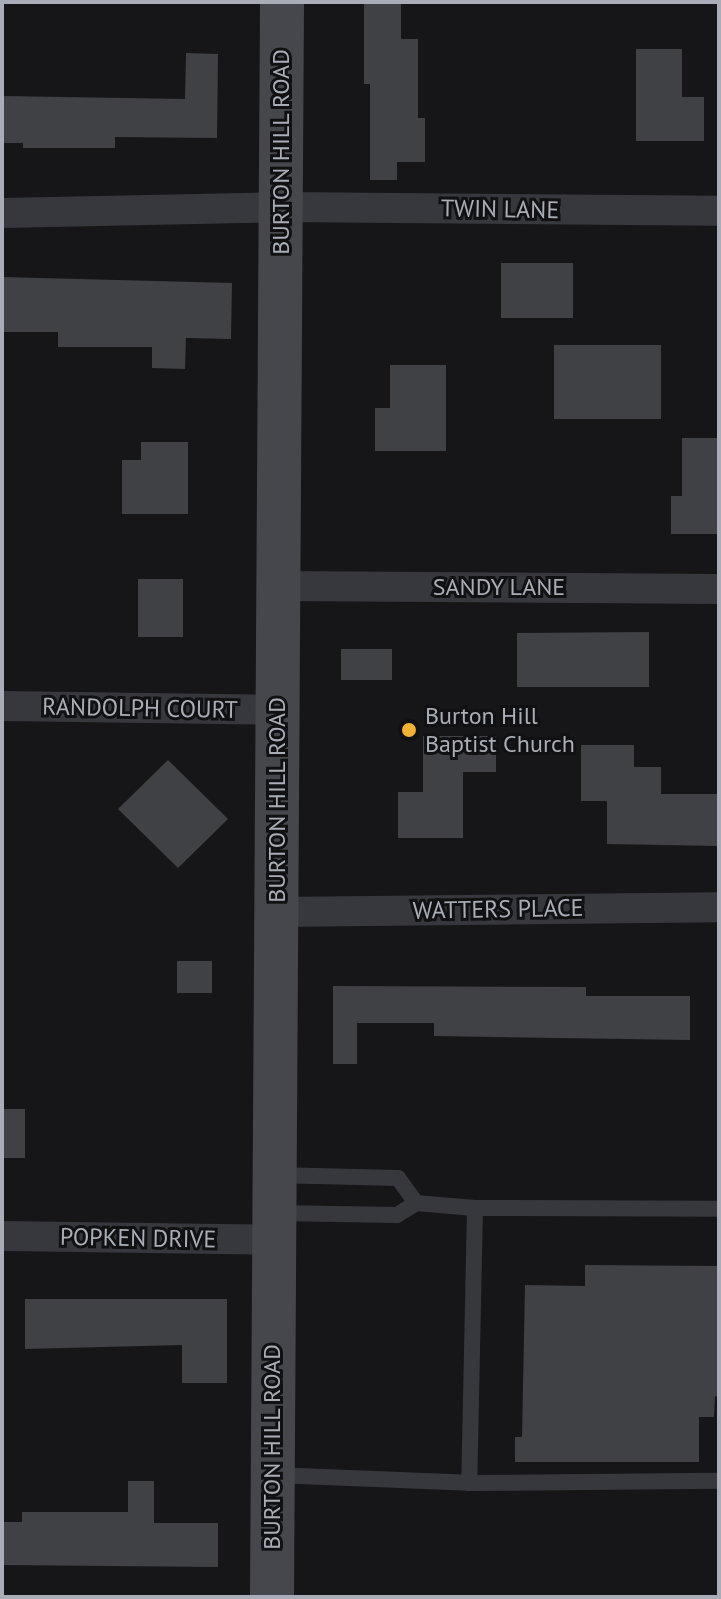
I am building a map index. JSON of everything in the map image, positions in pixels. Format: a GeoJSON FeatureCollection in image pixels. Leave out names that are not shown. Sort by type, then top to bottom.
{"type":"FeatureCollection","features":[{"type":"Feature","properties":{"kind":"street","name":"BURTON HILL ROAD"},"geometry":{"type":"LineString","coordinates":[[272,1597],[282,2]]}},
{"type":"Feature","properties":{"kind":"street","name":"TWIN LANE"},"geometry":{"type":"LineString","coordinates":[[2,213],[280,207],[719,211]]}},
{"type":"Feature","properties":{"kind":"street","name":"SANDY LANE"},"geometry":{"type":"LineString","coordinates":[[278,586],[719,589]]}},
{"type":"Feature","properties":{"kind":"street","name":"RANDOLPH COURT"},"geometry":{"type":"LineString","coordinates":[[2,706],[278,710]]}},
{"type":"Feature","properties":{"kind":"street","name":"WATTERS PLACE"},"geometry":{"type":"LineString","coordinates":[[276,912],[719,907]]}},
{"type":"Feature","properties":{"kind":"street","name":"POPKEN DRIVE"},"geometry":{"type":"LineString","coordinates":[[2,1236],[274,1210]]}},
{"type":"Feature","properties":{"kind":"lane"},"geometry":{"type":"LineString","coordinates":[[274,1210],[398,1178],[416,1203]]}},
{"type":"Feature","properties":{"kind":"lane"},"geometry":{"type":"LineString","coordinates":[[274,1210],[397,1215],[416,1203],[475,1208],[719,1209]]}},
{"type":"Feature","properties":{"kind":"lane"},"geometry":{"type":"LineString","coordinates":[[469,1483],[475,1208]]}},
{"type":"Feature","properties":{"kind":"lane"},"geometry":{"type":"LineString","coordinates":[[271,1475],[469,1483],[719,1481]]}},
{"type":"Feature","properties":{"kind":"building"},"geometry":{"type":"Polygon","coordinates":[[[364,2],[401,2],[401,39],[418,39],[418,118],[425,118],[425,162],[397,162],[397,180],[370,180],[370,84],[364,84],[364,2]]]}},
{"type":"Feature","properties":{"kind":"building"},"geometry":{"type":"Polygon","coordinates":[[[636,49],[682,49],[682,97],[704,97],[704,141],[636,141],[636,49]]]}},
{"type":"Feature","properties":{"kind":"building"},"geometry":{"type":"Polygon","coordinates":[[[186,53],[218,54],[217,138],[115,137],[115,148],[23,148],[23,143],[2,143],[2,96],[185,99],[186,53]]]}},
{"type":"Feature","properties":{"kind":"building"},"geometry":{"type":"Polygon","coordinates":[[[501,263],[573,263],[573,318],[501,318],[501,263]]]}},
{"type":"Feature","properties":{"kind":"building"},"geometry":{"type":"Polygon","coordinates":[[[2,277],[232,283],[231,339],[186,338],[185,369],[152,368],[152,347],[58,347],[58,332],[2,332],[2,277]]]}},
{"type":"Feature","properties":{"kind":"building"},"geometry":{"type":"Polygon","coordinates":[[[554,345],[661,345],[661,419],[554,419],[554,345]]]}},
{"type":"Feature","properties":{"kind":"building"},"geometry":{"type":"Polygon","coordinates":[[[390,365],[446,365],[446,451],[375,451],[375,408],[390,408],[390,365]]]}},
{"type":"Feature","properties":{"kind":"building"},"geometry":{"type":"Polygon","coordinates":[[[682,438],[719,438],[719,534],[671,534],[671,496],[682,496],[682,438]]]}},
{"type":"Feature","properties":{"kind":"building"},"geometry":{"type":"Polygon","coordinates":[[[141,442],[188,442],[188,514],[122,514],[122,460],[141,460],[141,442]]]}},
{"type":"Feature","properties":{"kind":"building"},"geometry":{"type":"Polygon","coordinates":[[[138,579],[183,579],[183,637],[138,637],[138,579]]]}},
{"type":"Feature","properties":{"kind":"building"},"geometry":{"type":"Polygon","coordinates":[[[649,632],[649,687],[517,687],[517,633],[649,632]]]}},
{"type":"Feature","properties":{"kind":"building"},"geometry":{"type":"Polygon","coordinates":[[[341,649],[392,649],[392,680],[341,680],[341,649]]]}},
{"type":"Feature","properties":{"kind":"building"},"geometry":{"type":"Polygon","coordinates":[[[423,736],[496,736],[496,772],[463,772],[463,838],[398,838],[398,792],[423,792],[423,736]]]}},
{"type":"Feature","properties":{"kind":"building"},"geometry":{"type":"Polygon","coordinates":[[[581,745],[634,745],[634,767],[661,767],[661,794],[719,794],[719,846],[607,844],[607,801],[581,801],[581,745]]]}},
{"type":"Feature","properties":{"kind":"building"},"geometry":{"type":"Polygon","coordinates":[[[168,760],[228,819],[178,868],[118,809],[168,760]]]}},
{"type":"Feature","properties":{"kind":"building"},"geometry":{"type":"Polygon","coordinates":[[[177,961],[212,961],[212,993],[177,993],[177,961]]]}},
{"type":"Feature","properties":{"kind":"building"},"geometry":{"type":"Polygon","coordinates":[[[333,986],[586,987],[586,996],[690,996],[690,1040],[434,1036],[434,1023],[357,1023],[357,1064],[333,1064],[333,986]]]}},
{"type":"Feature","properties":{"kind":"building"},"geometry":{"type":"Polygon","coordinates":[[[2,1109],[25,1109],[25,1158],[2,1158],[2,1109]]]}},
{"type":"Feature","properties":{"kind":"building"},"geometry":{"type":"Polygon","coordinates":[[[585,1265],[719,1266],[719,1397],[715,1396],[714,1417],[699,1417],[699,1462],[515,1462],[515,1437],[522,1437],[525,1285],[585,1286],[585,1265]]]}},
{"type":"Feature","properties":{"kind":"building"},"geometry":{"type":"Polygon","coordinates":[[[25,1299],[227,1299],[227,1383],[182,1383],[182,1345],[25,1349],[25,1299]]]}},
{"type":"Feature","properties":{"kind":"building"},"geometry":{"type":"Polygon","coordinates":[[[128,1481],[154,1481],[154,1523],[218,1523],[218,1567],[2,1565],[2,1522],[22,1522],[22,1512],[128,1512],[128,1481]]]}},
{"type":"Feature","properties":{"kind":"place","name":"Burton Hill Baptist Church"},"geometry":{"type":"Point","coordinates":[409,730]}}]}
